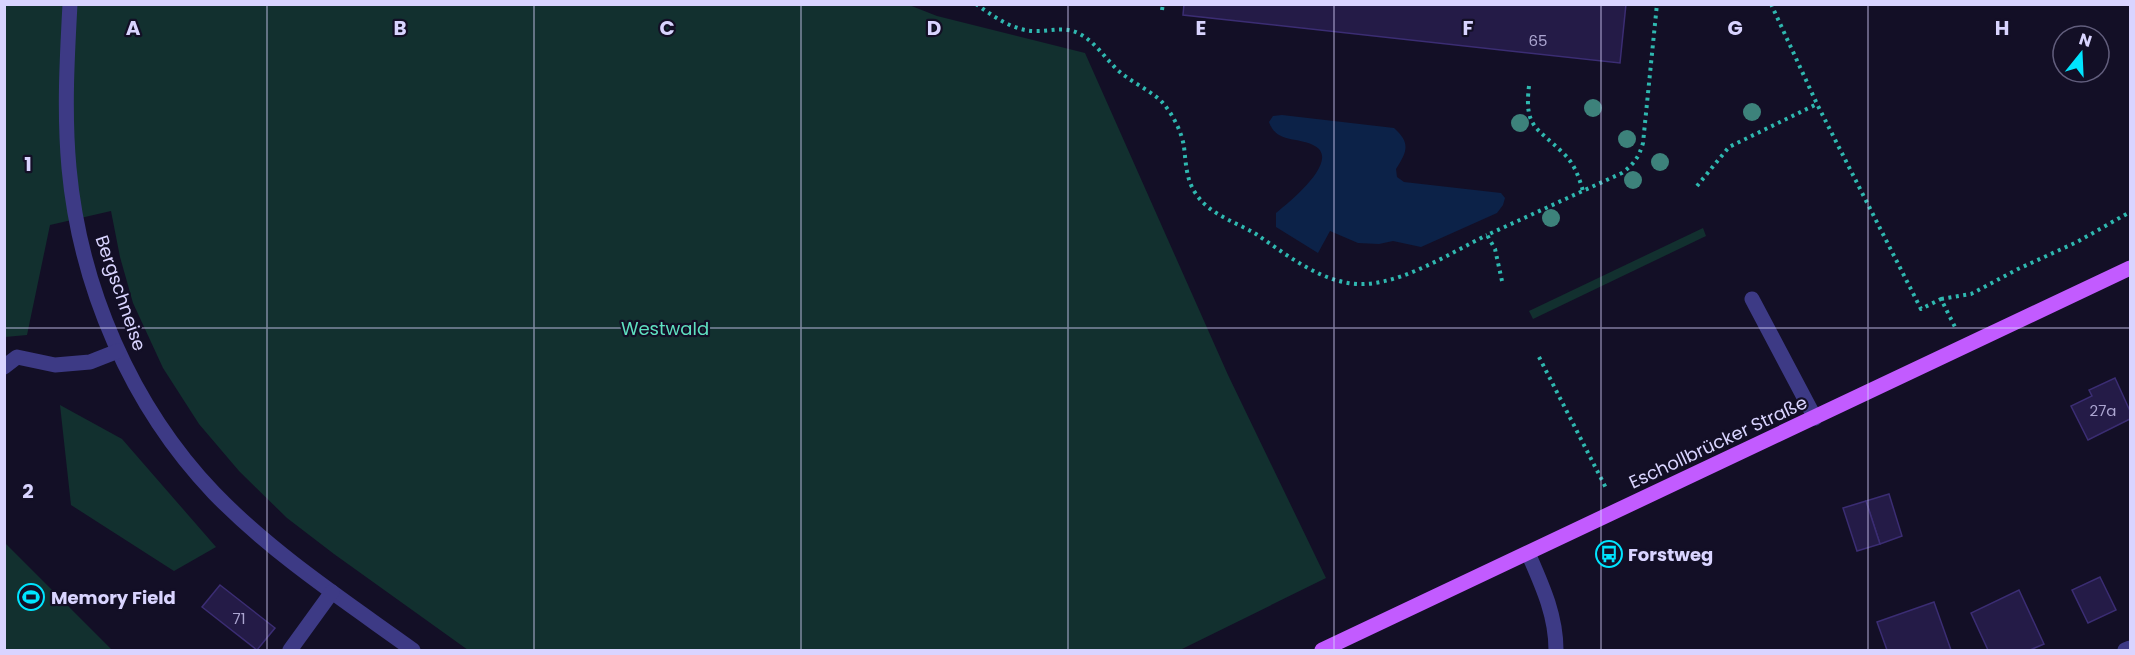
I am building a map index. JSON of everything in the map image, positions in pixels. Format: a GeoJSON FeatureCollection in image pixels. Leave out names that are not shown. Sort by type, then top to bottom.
{"type":"FeatureCollection","features":[{"type":"Feature","properties":{"kind":"main road","name":"Eschollbrücker Straße"},"geometry":{"type":"LineString","coordinates":[[1322,651],[2130,268]]}},
{"type":"Feature","properties":{"kind":"street","name":"Bergschneise"},"geometry":{"type":"LineString","coordinates":[[70,4],[65,109],[73,202],[86,262],[118,351],[143,398],[172,444],[213,492],[248,526],[296,565],[413,651]]}},
{"type":"Feature","properties":{"kind":"street"},"geometry":{"type":"LineString","coordinates":[[1752,299],[1815,418]]}},
{"type":"Feature","properties":{"kind":"street"},"geometry":{"type":"LineString","coordinates":[[4,367],[17,357],[55,365],[90,362],[118,351]]}},
{"type":"Feature","properties":{"kind":"street"},"geometry":{"type":"LineString","coordinates":[[1528,553],[1551,607],[1555,626],[1556,651]]}},
{"type":"Feature","properties":{"kind":"street"},"geometry":{"type":"LineString","coordinates":[[290,651],[332,592]]}},
{"type":"Feature","properties":{"kind":"street"},"geometry":{"type":"LineString","coordinates":[[2125,651],[2130,648]]}},
{"type":"Feature","properties":{"kind":"path"},"geometry":{"type":"LineString","coordinates":[[976,4],[999,20],[1018,28],[1033,31],[1063,29],[1078,33],[1091,42],[1125,76],[1145,88],[1163,103],[1178,127],[1184,145],[1184,160],[1188,177],[1194,192],[1204,205],[1327,277],[1347,283],[1366,285],[1399,278],[1583,191],[1632,165],[1640,156],[1643,142],[1657,4]]}},
{"type":"Feature","properties":{"kind":"path"},"geometry":{"type":"LineString","coordinates":[[1162,10],[1163,4]]}},
{"type":"Feature","properties":{"kind":"path"},"geometry":{"type":"LineString","coordinates":[[1771,4],[1817,104],[1921,309],[1941,299],[1971,294],[2077,242],[2130,212]]}},
{"type":"Feature","properties":{"kind":"path"},"geometry":{"type":"LineString","coordinates":[[1529,86],[1527,99],[1530,119],[1537,130],[1571,162],[1583,191]]}},
{"type":"Feature","properties":{"kind":"path"},"geometry":{"type":"LineString","coordinates":[[1697,186],[1729,147],[1817,104]]}},
{"type":"Feature","properties":{"kind":"path"},"geometry":{"type":"LineString","coordinates":[[1488,235],[1495,249],[1502,281]]}},
{"type":"Feature","properties":{"kind":"path"},"geometry":{"type":"LineString","coordinates":[[1941,299],[1965,346]]}},
{"type":"Feature","properties":{"kind":"path"},"geometry":{"type":"LineString","coordinates":[[1539,357],[1618,512]]}},
{"type":"Feature","properties":{"kind":"green space","name":"Westwald"},"geometry":{"type":"Polygon","coordinates":[[[5,5],[909,5],[937,16],[1085,53],[1228,375],[1326,578],[1180,650],[468,650],[287,518],[239,471],[199,424],[163,368],[133,303],[120,257],[111,211],[50,225],[27,335],[5,337],[5,5]]]}},
{"type":"Feature","properties":{"kind":"green space"},"geometry":{"type":"Polygon","coordinates":[[[1703,228],[1706,236],[1533,319],[1529,311],[1703,228]]]}},
{"type":"Feature","properties":{"kind":"green space"},"geometry":{"type":"Polygon","coordinates":[[[60,405],[122,439],[216,547],[174,571],[71,505],[60,405]]]}},
{"type":"Feature","properties":{"kind":"green space","name":"Memory Field"},"geometry":{"type":"Polygon","coordinates":[[[5,543],[112,650],[5,650],[5,543]]]}},
{"type":"Feature","properties":{"kind":"water"},"geometry":{"type":"Polygon","coordinates":[[[1282,115],[1394,128],[1403,138],[1406,148],[1396,169],[1397,177],[1404,182],[1501,193],[1505,198],[1503,205],[1497,213],[1421,247],[1393,241],[1379,244],[1358,243],[1330,231],[1318,253],[1276,227],[1276,213],[1310,181],[1322,160],[1321,152],[1313,145],[1287,138],[1272,129],[1269,122],[1273,116],[1282,115]]]}},
{"type":"Feature","properties":{"kind":"building"},"geometry":{"type":"Polygon","coordinates":[[[1184,4],[1626,4],[1620,63],[1183,15],[1184,4]]]}},
{"type":"Feature","properties":{"kind":"building"},"geometry":{"type":"Polygon","coordinates":[[[2115,378],[2130,411],[2130,419],[2088,440],[2071,406],[2092,396],[2089,390],[2115,378]]]}},
{"type":"Feature","properties":{"kind":"building"},"geometry":{"type":"Polygon","coordinates":[[[1889,494],[1902,536],[1880,544],[1866,501],[1889,494]]]}},
{"type":"Feature","properties":{"kind":"building"},"geometry":{"type":"Polygon","coordinates":[[[1866,501],[1880,544],[1857,551],[1843,508],[1866,501]]]}},
{"type":"Feature","properties":{"kind":"building"},"geometry":{"type":"Polygon","coordinates":[[[2100,577],[2116,610],[2088,623],[2072,590],[2100,577]]]}},
{"type":"Feature","properties":{"kind":"building"},"geometry":{"type":"Polygon","coordinates":[[[220,585],[275,628],[257,650],[202,607],[220,585]]]}},
{"type":"Feature","properties":{"kind":"building"},"geometry":{"type":"Polygon","coordinates":[[[2019,590],[2044,644],[2030,650],[1988,650],[1971,613],[2019,590]]]}},
{"type":"Feature","properties":{"kind":"building"},"geometry":{"type":"Polygon","coordinates":[[[1934,602],[1951,650],[1887,650],[1877,622],[1934,602]]]}},
{"type":"Feature","properties":{"kind":"place","name":"Forstweg"},"geometry":{"type":"Point","coordinates":[1609,554]}},
{"type":"Feature","properties":{"kind":"place","name":"Memory Field"},"geometry":{"type":"Point","coordinates":[31,597]}}]}
